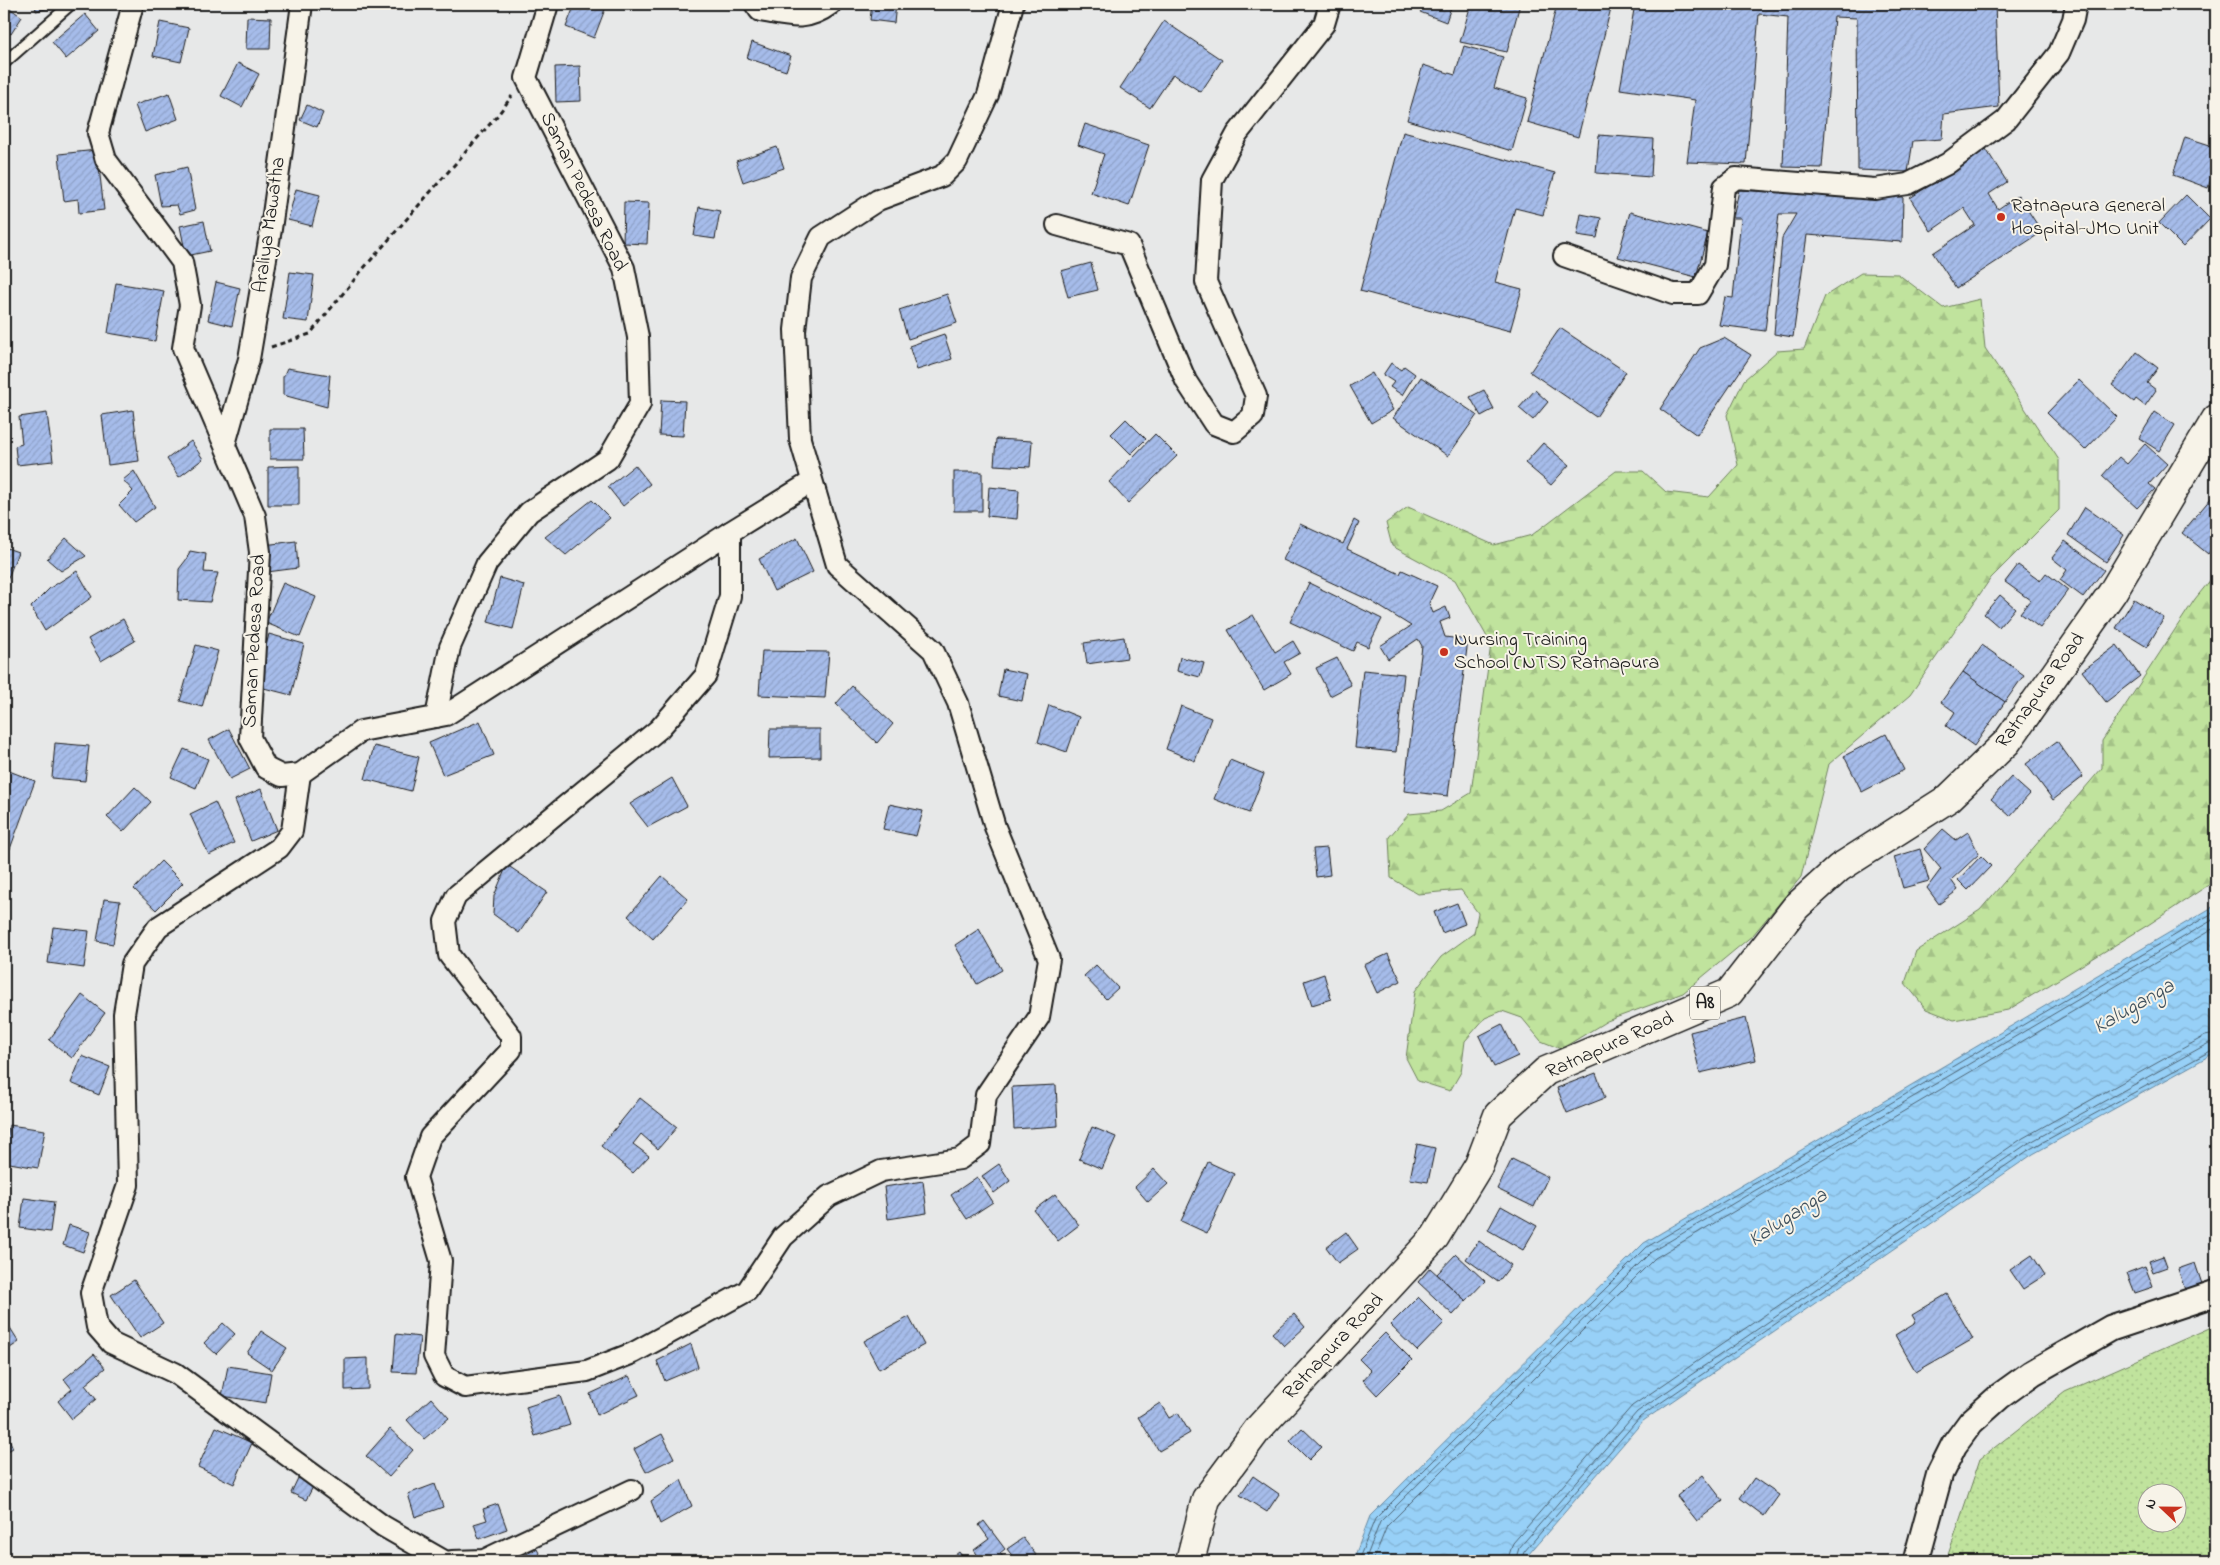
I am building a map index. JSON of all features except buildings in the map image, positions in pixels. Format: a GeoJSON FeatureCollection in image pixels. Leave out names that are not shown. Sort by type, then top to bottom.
{"type":"FeatureCollection","features":[{"type":"Feature","properties":{"kind":"highway","name":"Ratnapura Road"},"geometry":{"type":"LineString","coordinates":[[1190,1561],[1206,1499],[1258,1429],[1435,1238],[1478,1165],[1498,1115],[1546,1071],[1729,993],[1796,907],[1839,868],[1949,798],[2007,742],[2112,593],[2216,419]]}},
{"type":"Feature","properties":{"kind":"street","name":"Saman Pedesa Road"},"geometry":{"type":"LineString","coordinates":[[133,4],[98,133],[106,160],[182,262],[190,305],[183,348],[255,516],[260,552],[250,738],[266,768],[282,776],[300,774]]}},
{"type":"Feature","properties":{"kind":"street","name":"Araliya Mawatha"},"geometry":{"type":"LineString","coordinates":[[225,444],[249,358],[271,229],[302,4]]}},
{"type":"Feature","properties":{"kind":"street"},"geometry":{"type":"LineString","coordinates":[[526,78],[548,4]]}},
{"type":"Feature","properties":{"kind":"street"},"geometry":{"type":"LineString","coordinates":[[755,4],[760,11],[795,17],[817,15],[831,4]]}},
{"type":"Feature","properties":{"kind":"street"},"geometry":{"type":"LineString","coordinates":[[730,532],[730,596],[706,675],[659,729],[456,896],[445,921],[449,955],[511,1036],[511,1050],[430,1137],[416,1177],[441,1261],[434,1356],[444,1376],[465,1387],[587,1372],[633,1354],[747,1290],[783,1237],[829,1196],[881,1171],[960,1159],[980,1144],[986,1095],[1039,1017],[1049,959],[995,827],[958,703],[933,650],[837,565],[811,482],[800,439],[795,330],[801,278],[821,237],[878,200],[942,176],[956,161],[988,94],[1013,4]]}},
{"type":"Feature","properties":{"kind":"street"},"geometry":{"type":"LineString","coordinates":[[1057,225],[1129,245],[1186,380],[1214,424],[1234,432],[1253,416],[1256,396],[1206,282],[1212,180],[1236,134],[1324,24],[1330,4]]}},
{"type":"Feature","properties":{"kind":"street"},"geometry":{"type":"LineString","coordinates":[[1564,256],[1673,294],[1698,294],[1715,264],[1724,187],[1736,178],[1875,189],[1908,184],[1947,164],[2006,120],[2059,53],[2073,20],[2076,4]]}},
{"type":"Feature","properties":{"kind":"street","name":"Saman Pedesa Road"},"geometry":{"type":"LineString","coordinates":[[436,717],[450,647],[487,563],[529,512],[608,459],[640,404],[638,337],[624,268],[526,78]]}},
{"type":"Feature","properties":{"kind":"street"},"geometry":{"type":"LineString","coordinates":[[444,1561],[383,1526],[175,1373],[110,1343],[98,1327],[91,1293],[128,1185],[124,1014],[132,964],[158,927],[279,848],[292,831],[300,774],[361,731],[446,715],[811,482]]}},
{"type":"Feature","properties":{"kind":"street"},"geometry":{"type":"LineString","coordinates":[[1916,1561],[1940,1473],[1954,1446],[1978,1415],[2000,1396],[2032,1374],[2111,1328],[2216,1292]]}},
{"type":"Feature","properties":{"kind":"street"},"geometry":{"type":"LineString","coordinates":[[452,1561],[484,1560],[632,1490]]}},
{"type":"Feature","properties":{"kind":"lane"},"geometry":{"type":"LineString","coordinates":[[4,63],[71,4]]}},
{"type":"Feature","properties":{"kind":"path"},"geometry":{"type":"LineString","coordinates":[[249,358],[267,349],[310,334],[395,232],[497,116],[526,78]]}},
{"type":"Feature","properties":{"kind":"green space"},"geometry":{"type":"Polygon","coordinates":[[[1861,273],[1898,274],[1943,308],[1980,299],[1985,348],[2059,460],[2059,510],[1991,578],[1910,695],[1829,764],[1801,877],[1753,935],[1683,993],[1607,1021],[1561,1049],[1541,1041],[1522,1018],[1502,1011],[1485,1018],[1465,1041],[1461,1072],[1450,1091],[1418,1081],[1406,1058],[1415,991],[1441,957],[1474,933],[1478,913],[1461,890],[1418,894],[1391,878],[1389,837],[1409,814],[1441,811],[1471,793],[1491,644],[1455,580],[1392,546],[1386,523],[1408,507],[1494,545],[1532,535],[1616,471],[1643,471],[1666,492],[1709,497],[1738,465],[1727,415],[1744,380],[1777,351],[1804,349],[1825,296],[1861,273]]]}},
{"type":"Feature","properties":{"kind":"green space"},"geometry":{"type":"Polygon","coordinates":[[[2216,573],[2216,880],[2148,925],[2008,1010],[1954,1020],[1926,1009],[1905,983],[1916,951],[1980,910],[2102,768],[2102,741],[2195,599],[2216,573]]]}},
{"type":"Feature","properties":{"kind":"green space"},"geometry":{"type":"Polygon","coordinates":[[[2216,1325],[2216,1561],[1946,1561],[1980,1459],[2065,1392],[2216,1325]]]}},
{"type":"Feature","properties":{"kind":"water","name":"Kaluganga"},"geometry":{"type":"Polygon","coordinates":[[[2216,905],[2216,1052],[2033,1154],[1643,1421],[1528,1555],[1525,1561],[1353,1561],[1370,1516],[1644,1243],[2216,905]]]}},
{"type":"Feature","properties":{"kind":"place","name":"Ratnapura General Hospital-JMO Unit"},"geometry":{"type":"Point","coordinates":[2001,217]}},
{"type":"Feature","properties":{"kind":"place","name":"Nursing Training School (NTS) Ratnapura"},"geometry":{"type":"Point","coordinates":[1444,652]}}]}
